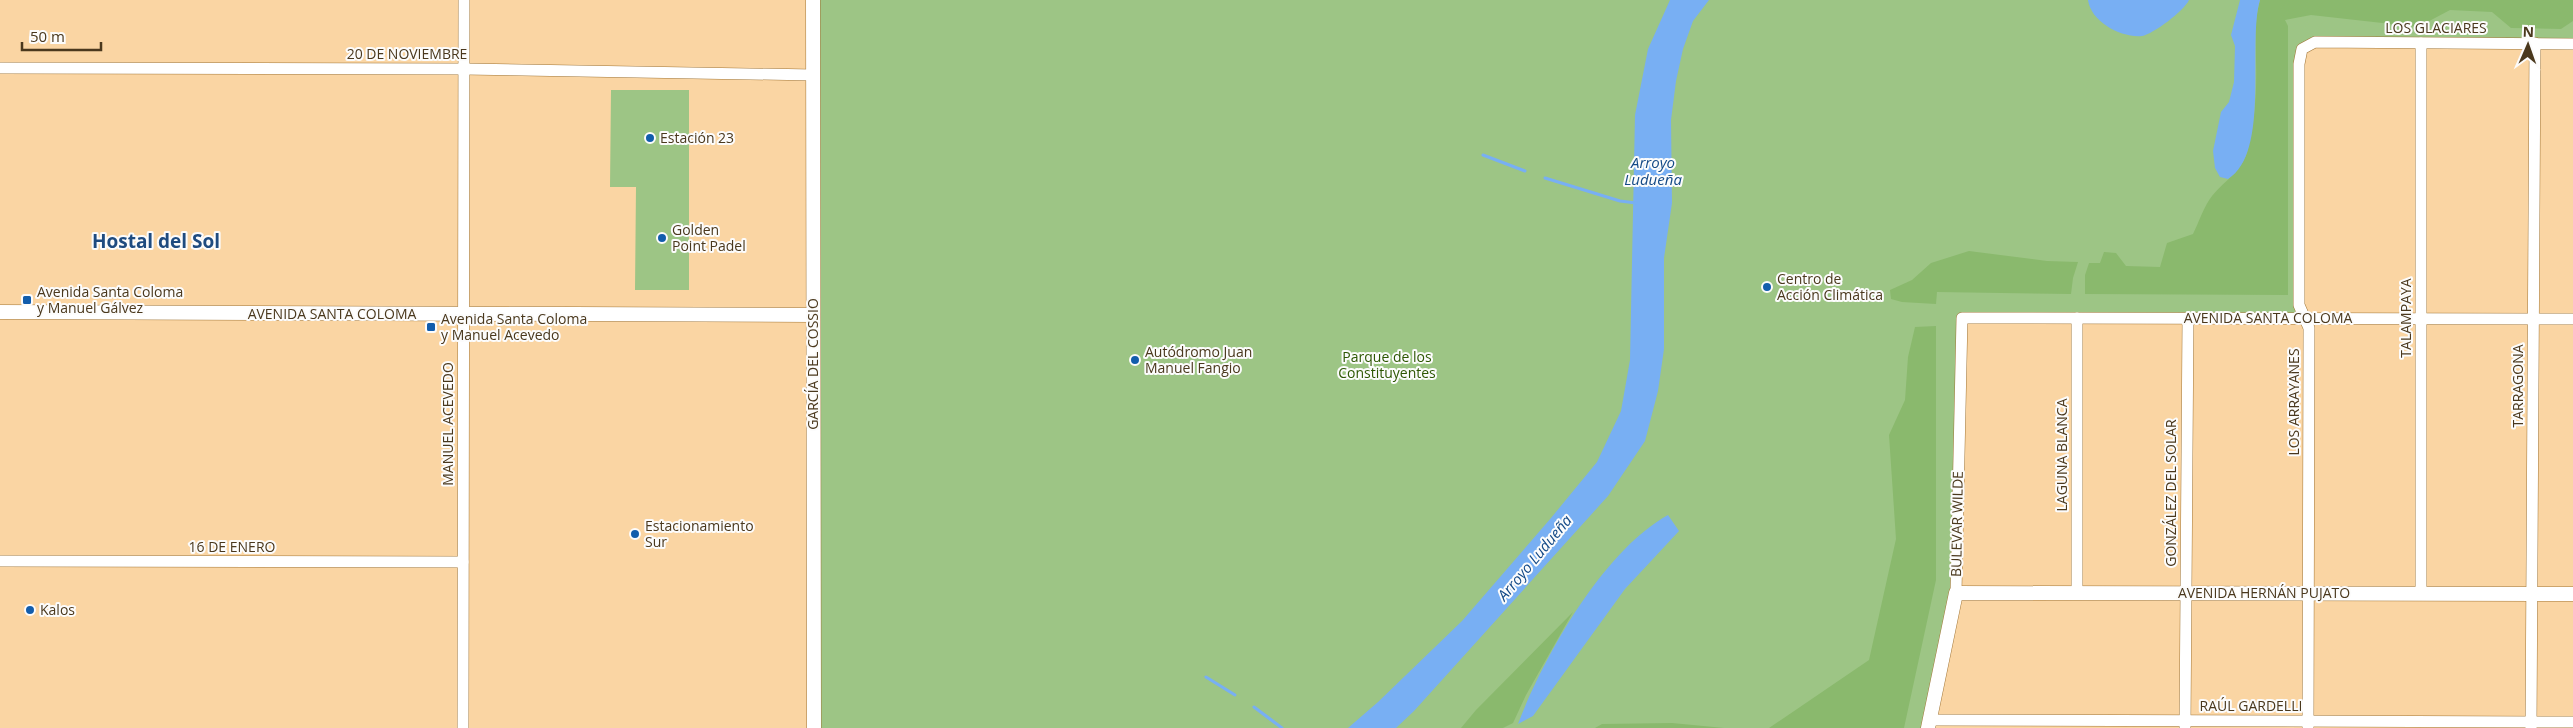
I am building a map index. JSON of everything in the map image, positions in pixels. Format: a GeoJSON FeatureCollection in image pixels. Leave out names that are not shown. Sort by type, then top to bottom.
{"type":"FeatureCollection","features":[{"type":"Feature","properties":{"kind":"street","name":"MANUEL ACEVEDO"},"geometry":{"type":"LineString","coordinates":[[463,728],[464,0]]}},
{"type":"Feature","properties":{"kind":"street","name":"GARCÍA DEL COSSIO"},"geometry":{"type":"LineString","coordinates":[[813,0],[814,728]]}},
{"type":"Feature","properties":{"kind":"street","name":"LOS GLACIARES"},"geometry":{"type":"LineString","coordinates":[[2302,49],[2315,42],[2573,44]]}},
{"type":"Feature","properties":{"kind":"street","name":"TALAMPAYA"},"geometry":{"type":"LineString","coordinates":[[2420,43],[2421,593]]}},
{"type":"Feature","properties":{"kind":"street","name":"TARRAGONA"},"geometry":{"type":"LineString","coordinates":[[2531,725],[2535,44]]}},
{"type":"Feature","properties":{"kind":"street","name":"LOS ARRAYANES"},"geometry":{"type":"LineString","coordinates":[[2302,49],[2299,64],[2299,305],[2309,328],[2308,725]]}},
{"type":"Feature","properties":{"kind":"street","name":"20 DE NOVIEMBRE"},"geometry":{"type":"LineString","coordinates":[[0,68],[464,69],[813,75]]}},
{"type":"Feature","properties":{"kind":"street","name":"AVENIDA SANTA COLOMA"},"geometry":{"type":"LineString","coordinates":[[0,312],[813,316]]}},
{"type":"Feature","properties":{"kind":"street","name":"AVENIDA SANTA COLOMA"},"geometry":{"type":"LineString","coordinates":[[1962,318],[2573,319]]}},
{"type":"Feature","properties":{"kind":"street","name":"BULEVAR WILDE"},"geometry":{"type":"LineString","coordinates":[[1929,724],[1956,593],[1962,318]]}},
{"type":"Feature","properties":{"kind":"street","name":"LAGUNA BLANCA"},"geometry":{"type":"LineString","coordinates":[[2077,318],[2077,593]]}},
{"type":"Feature","properties":{"kind":"street","name":"GONZÁLEZ DEL SOLAR"},"geometry":{"type":"LineString","coordinates":[[2185,724],[2188,318]]}},
{"type":"Feature","properties":{"kind":"street","name":"16 DE ENERO"},"geometry":{"type":"LineString","coordinates":[[0,561],[463,562]]}},
{"type":"Feature","properties":{"kind":"street","name":"AVENIDA HERNÁN PUJATO"},"geometry":{"type":"LineString","coordinates":[[1956,593],[2573,594]]}},
{"type":"Feature","properties":{"kind":"street","name":"RAÚL GARDELLI"},"geometry":{"type":"LineString","coordinates":[[1929,724],[2531,725],[2573,722]]}},
{"type":"Feature","properties":{"kind":"green space","name":"Parque de los Constituyentes"},"geometry":{"type":"Polygon","coordinates":[[[813,0],[2573,0],[2573,44],[2315,42],[2302,49],[2304,318],[1962,318],[1956,593],[1928,728],[814,728],[813,0]]]}},
{"type":"Feature","properties":{"kind":"green space"},"geometry":{"type":"Polygon","coordinates":[[[2260,0],[2573,0],[2573,21],[2561,29],[2511,28],[2492,12],[2450,10],[2418,27],[2311,15],[2285,20],[2288,26],[2288,295],[2085,294],[2085,275],[2089,263],[2100,263],[2104,252],[2116,253],[2126,266],[2160,267],[2167,243],[2193,234],[2209,200],[2242,163],[2246,156],[2254,116],[2256,23],[2260,0]]]}},
{"type":"Feature","properties":{"kind":"green space"},"geometry":{"type":"Polygon","coordinates":[[[611,90],[689,90],[689,290],[635,290],[636,187],[610,187],[611,90]]]}},
{"type":"Feature","properties":{"kind":"green space"},"geometry":{"type":"Polygon","coordinates":[[[1969,251],[2047,261],[2078,262],[2071,294],[1937,292],[1936,304],[1902,302],[1891,299],[1890,290],[1912,280],[1931,263],[1969,251]]]}},
{"type":"Feature","properties":{"kind":"green space"},"geometry":{"type":"Polygon","coordinates":[[[1936,326],[1936,580],[1904,728],[1769,728],[1869,660],[1896,539],[1889,435],[1905,400],[1908,357],[1915,327],[1936,326]]]}},
{"type":"Feature","properties":{"kind":"green space"},"geometry":{"type":"Polygon","coordinates":[[[1573,612],[1526,695],[1513,723],[1503,728],[1461,728],[1476,710],[1573,612]]]}},
{"type":"Feature","properties":{"kind":"green space"},"geometry":{"type":"Polygon","coordinates":[[[1672,723],[1724,728],[1595,728],[1602,724],[1672,723]]]}},
{"type":"Feature","properties":{"kind":"water","name":"Arroyo Ludueña"},"geometry":{"type":"Polygon","coordinates":[[[1670,0],[1709,0],[1693,21],[1683,49],[1676,81],[1671,120],[1672,203],[1664,258],[1664,349],[1658,391],[1645,441],[1608,496],[1414,711],[1396,728],[1348,728],[1378,702],[1462,621],[1551,518],[1597,462],[1621,411],[1630,360],[1635,115],[1648,49],[1670,0]]]}},
{"type":"Feature","properties":{"kind":"water"},"geometry":{"type":"Polygon","coordinates":[[[2088,0],[2189,0],[2181,10],[2153,31],[2142,36],[2134,36],[2116,31],[2101,22],[2090,8],[2088,0]]]}},
{"type":"Feature","properties":{"kind":"water"},"geometry":{"type":"Polygon","coordinates":[[[2240,0],[2260,0],[2257,19],[2254,122],[2249,146],[2241,166],[2228,179],[2220,177],[2215,168],[2213,151],[2221,112],[2229,102],[2234,82],[2235,46],[2231,35],[2240,0]]]}},
{"type":"Feature","properties":{"kind":"water"},"geometry":{"type":"Polygon","coordinates":[[[1668,515],[1679,531],[1625,589],[1533,716],[1518,724],[1543,668],[1578,608],[1621,553],[1644,532],[1668,515]]]}},
{"type":"Feature","properties":{"kind":"waterway"},"geometry":{"type":"LineString","coordinates":[[1483,155],[1525,171]]}},
{"type":"Feature","properties":{"kind":"waterway"},"geometry":{"type":"LineString","coordinates":[[1545,178],[1620,201],[1636,203]]}},
{"type":"Feature","properties":{"kind":"waterway"},"geometry":{"type":"LineString","coordinates":[[1206,677],[1235,695]]}},
{"type":"Feature","properties":{"kind":"waterway"},"geometry":{"type":"LineString","coordinates":[[1254,707],[1282,728]]}},
{"type":"Feature","properties":{"kind":"place","name":"Estación 23"},"geometry":{"type":"Point","coordinates":[650,138]}},
{"type":"Feature","properties":{"kind":"place","name":"Golden Point Padel"},"geometry":{"type":"Point","coordinates":[662,238]}},
{"type":"Feature","properties":{"kind":"place","name":"Centro de Acción Climática"},"geometry":{"type":"Point","coordinates":[1767,287]}},
{"type":"Feature","properties":{"kind":"place","name":"Avenida Santa Coloma y Manuel Gálvez"},"geometry":{"type":"Point","coordinates":[27,300]}},
{"type":"Feature","properties":{"kind":"place","name":"Avenida Santa Coloma y Manuel Acevedo"},"geometry":{"type":"Point","coordinates":[431,327]}},
{"type":"Feature","properties":{"kind":"place","name":"Autódromo Juan Manuel Fangio"},"geometry":{"type":"Point","coordinates":[1135,360]}},
{"type":"Feature","properties":{"kind":"place","name":"Estacionamiento Sur"},"geometry":{"type":"Point","coordinates":[635,534]}},
{"type":"Feature","properties":{"kind":"place","name":"Kalos"},"geometry":{"type":"Point","coordinates":[30,610]}},
{"type":"Feature","properties":{"kind":"district","name":"Hostal del Sol"},"geometry":{"type":"Point","coordinates":[156,241]}}]}
